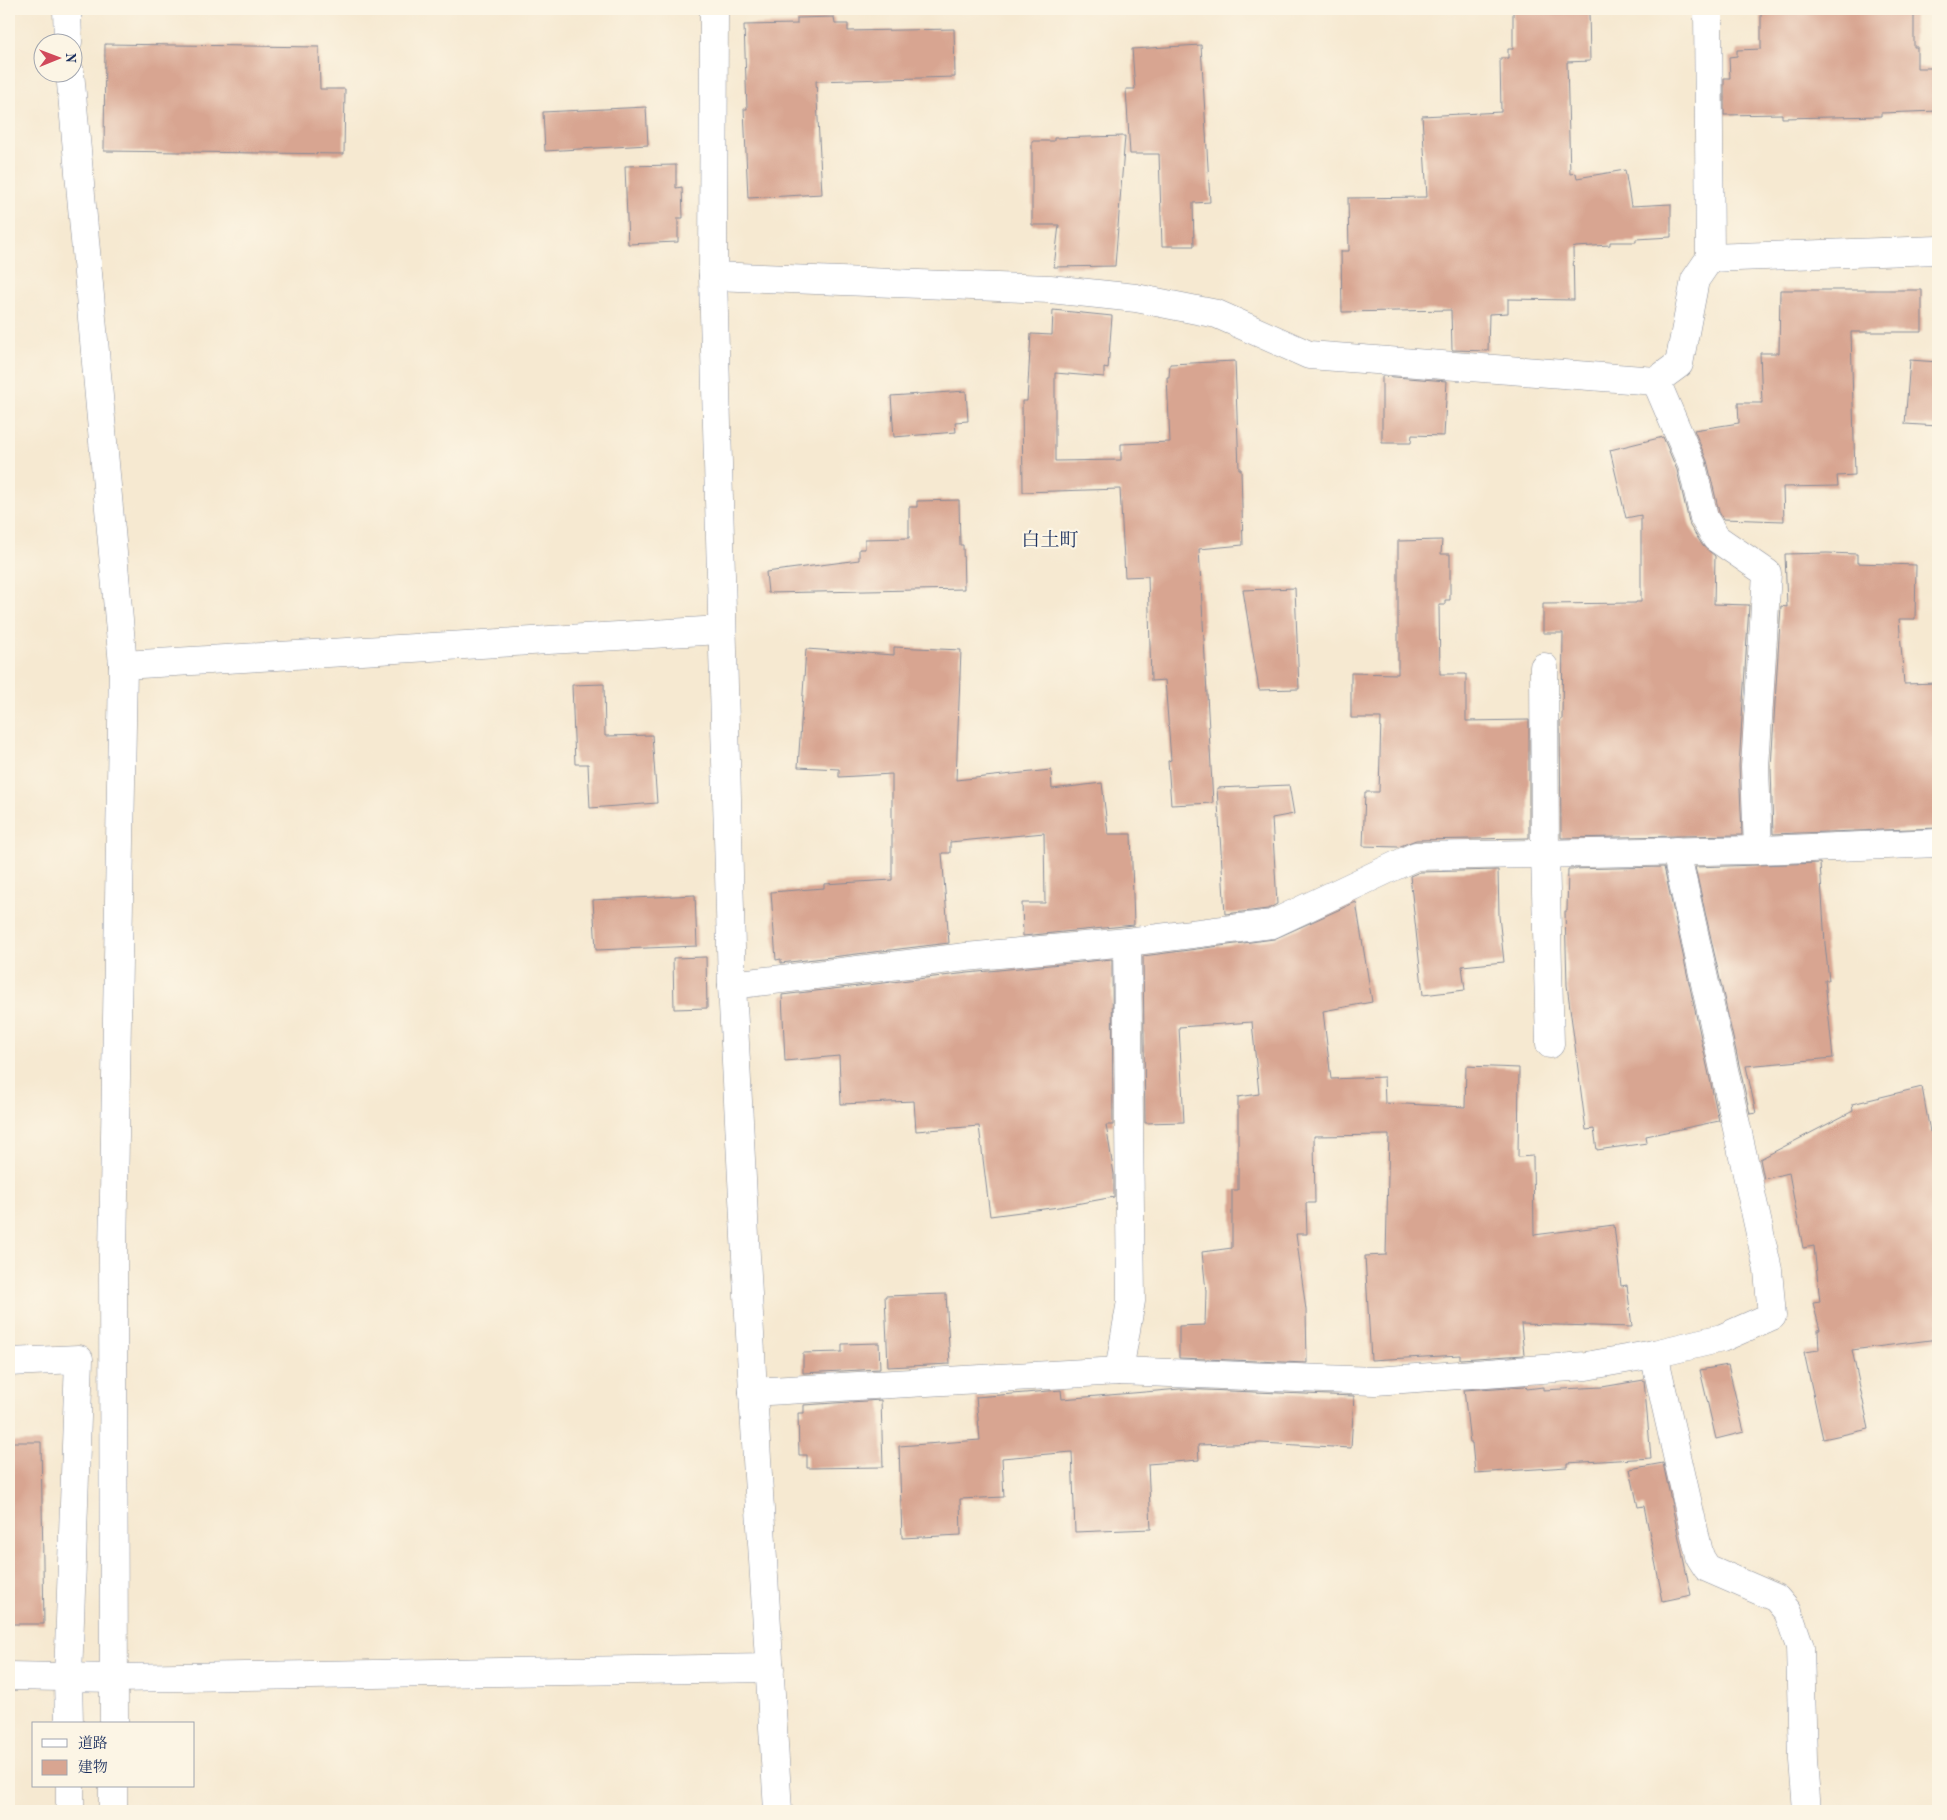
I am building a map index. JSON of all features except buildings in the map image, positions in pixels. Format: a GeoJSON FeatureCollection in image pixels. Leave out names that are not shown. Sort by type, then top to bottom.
{"type":"FeatureCollection","features":[{"type":"Feature","properties":{"kind":"street"},"geometry":{"type":"LineString","coordinates":[[67,9],[68,32]]}},
{"type":"Feature","properties":{"kind":"street"},"geometry":{"type":"LineString","coordinates":[[714,9],[713,276],[732,985],[753,1392],[778,1811]]}},
{"type":"Feature","properties":{"kind":"street"},"geometry":{"type":"LineString","coordinates":[[713,276],[1050,289],[1136,298],[1217,314],[1309,355],[1656,381],[1679,364],[1695,280],[1710,258],[1708,9]]}},
{"type":"Feature","properties":{"kind":"street"},"geometry":{"type":"LineString","coordinates":[[71,82],[123,665],[113,1254],[114,1722]]}},
{"type":"Feature","properties":{"kind":"street"},"geometry":{"type":"LineString","coordinates":[[1710,258],[1938,250]]}},
{"type":"Feature","properties":{"kind":"street"},"geometry":{"type":"LineString","coordinates":[[1656,381],[1692,465],[1704,518],[1716,538],[1768,572],[1755,767],[1758,850]]}},
{"type":"Feature","properties":{"kind":"street"},"geometry":{"type":"LineString","coordinates":[[123,665],[721,630]]}},
{"type":"Feature","properties":{"kind":"street"},"geometry":{"type":"LineString","coordinates":[[1544,667],[1545,854],[1550,1044]]}},
{"type":"Feature","properties":{"kind":"street"},"geometry":{"type":"LineString","coordinates":[[732,985],[966,957],[1127,942],[1272,924],[1416,856],[1758,850],[1938,843]]}},
{"type":"Feature","properties":{"kind":"street"},"geometry":{"type":"LineString","coordinates":[[753,1392],[1119,1371],[1375,1380],[1586,1366],[1654,1354],[1722,1338],[1772,1316],[1768,1270],[1676,851]]}},
{"type":"Feature","properties":{"kind":"street"},"geometry":{"type":"LineString","coordinates":[[1119,1371],[1131,1301],[1127,942]]}},
{"type":"Feature","properties":{"kind":"street"},"geometry":{"type":"LineString","coordinates":[[1654,1354],[1700,1557],[1707,1568],[1776,1598],[1788,1612],[1800,1647],[1803,1760],[1807,1811]]}},
{"type":"Feature","properties":{"kind":"street"},"geometry":{"type":"LineString","coordinates":[[9,1362],[79,1360],[68,1678],[69,1722]]}},
{"type":"Feature","properties":{"kind":"street"},"geometry":{"type":"LineString","coordinates":[[9,1676],[114,1678],[770,1668]]}},
{"type":"Feature","properties":{"kind":"street"},"geometry":{"type":"LineString","coordinates":[[70,1788],[70,1811]]}},
{"type":"Feature","properties":{"kind":"street"},"geometry":{"type":"LineString","coordinates":[[113,1788],[113,1811]]}},
{"type":"Feature","properties":{"kind":"district","name":"白土町"},"geometry":{"type":"Point","coordinates":[1050,539]}}]}
